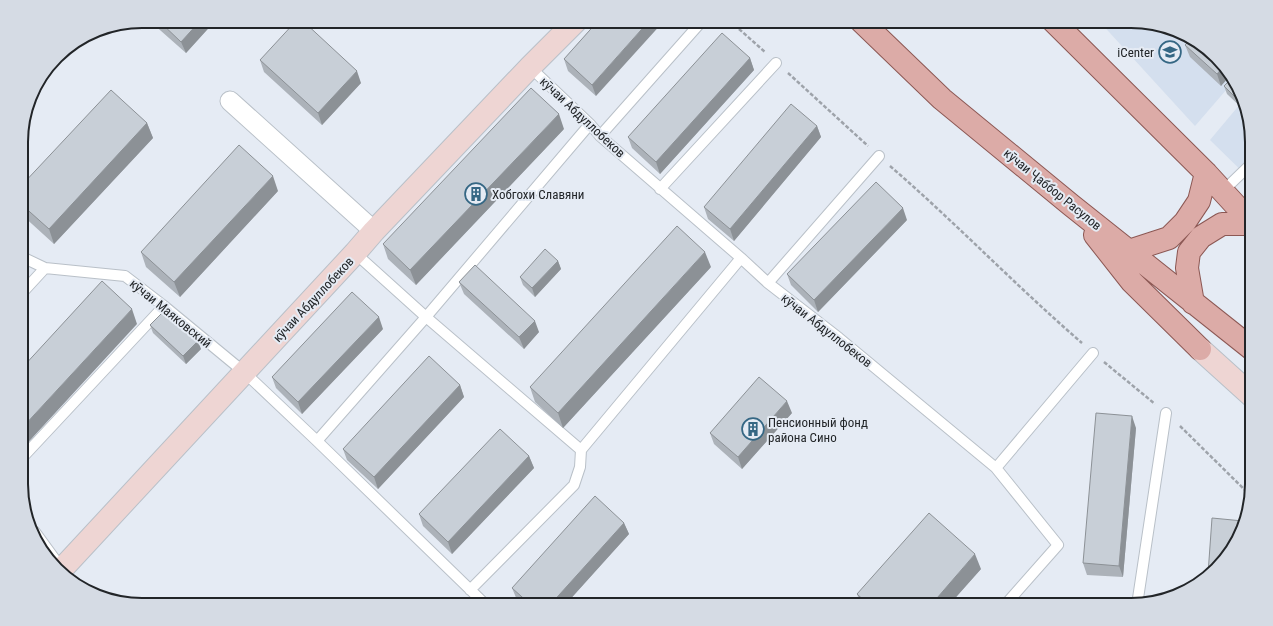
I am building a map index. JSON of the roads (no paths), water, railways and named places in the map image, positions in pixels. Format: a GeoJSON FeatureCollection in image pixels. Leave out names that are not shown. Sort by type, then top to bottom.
{"type":"FeatureCollection","features":[{"type":"Feature","properties":{"kind":"main road","name":"кӯчаи Ҷаббор Расулов"},"geometry":{"type":"LineString","coordinates":[[868,28],[942,99],[1071,205],[1245,344]]}},
{"type":"Feature","properties":{"kind":"main road"},"geometry":{"type":"LineString","coordinates":[[1060,28],[1206,173],[1245,216]]}},
{"type":"Feature","properties":{"kind":"main road"},"geometry":{"type":"LineString","coordinates":[[1129,251],[1169,238],[1185,222],[1199,201],[1206,173]]}},
{"type":"Feature","properties":{"kind":"main road"},"geometry":{"type":"LineString","coordinates":[[1223,191],[1245,201]]}},
{"type":"Feature","properties":{"kind":"main road"},"geometry":{"type":"LineString","coordinates":[[1071,205],[1132,282],[1200,349]]}},
{"type":"Feature","properties":{"kind":"main road"},"geometry":{"type":"LineString","coordinates":[[1193,303],[1187,268],[1189,252],[1201,238],[1222,224],[1245,223]]}},
{"type":"Feature","properties":{"kind":"street","name":"кӯчаи Абдуллобеков"},"geometry":{"type":"LineString","coordinates":[[63,567],[374,231],[569,28]]}},
{"type":"Feature","properties":{"kind":"street"},"geometry":{"type":"LineString","coordinates":[[230,101],[374,231]]}},
{"type":"Feature","properties":{"kind":"street"},"geometry":{"type":"LineString","coordinates":[[1200,349],[1245,390]]}},
{"type":"Feature","properties":{"kind":"lane"},"geometry":{"type":"LineString","coordinates":[[600,136],[696,28]]}},
{"type":"Feature","properties":{"kind":"lane"},"geometry":{"type":"LineString","coordinates":[[660,189],[776,63]]}},
{"type":"Feature","properties":{"kind":"lane","name":"кӯчаи Абдуллобеков"},"geometry":{"type":"LineString","coordinates":[[530,67],[590,124],[600,136],[768,283],[839,338],[996,468],[1058,544],[1011,598]]}},
{"type":"Feature","properties":{"kind":"lane"},"geometry":{"type":"LineString","coordinates":[[317,441],[426,318],[590,124]]}},
{"type":"Feature","properties":{"kind":"lane"},"geometry":{"type":"LineString","coordinates":[[768,283],[879,156]]}},
{"type":"Feature","properties":{"kind":"lane"},"geometry":{"type":"LineString","coordinates":[[1223,191],[1245,170]]}},
{"type":"Feature","properties":{"kind":"lane"},"geometry":{"type":"LineString","coordinates":[[355,253],[426,318],[581,450]]}},
{"type":"Feature","properties":{"kind":"lane"},"geometry":{"type":"LineString","coordinates":[[470,590],[574,485],[580,467],[581,450],[741,258]]}},
{"type":"Feature","properties":{"kind":"lane","name":"кӯчаи Маяковский"},"geometry":{"type":"LineString","coordinates":[[28,260],[45,268],[125,276],[244,372]]}},
{"type":"Feature","properties":{"kind":"lane"},"geometry":{"type":"LineString","coordinates":[[28,286],[45,268]]}},
{"type":"Feature","properties":{"kind":"lane"},"geometry":{"type":"LineString","coordinates":[[28,452],[164,306]]}},
{"type":"Feature","properties":{"kind":"lane"},"geometry":{"type":"LineString","coordinates":[[996,468],[1093,353]]}},
{"type":"Feature","properties":{"kind":"lane"},"geometry":{"type":"LineString","coordinates":[[244,372],[479,598]]}},
{"type":"Feature","properties":{"kind":"lane"},"geometry":{"type":"LineString","coordinates":[[1138,598],[1166,413]]}},
{"type":"Feature","properties":{"kind":"place","name":"iCenter"},"geometry":{"type":"Point","coordinates":[1170,52]}},
{"type":"Feature","properties":{"kind":"place","name":"Хобгохи Славяни"},"geometry":{"type":"Point","coordinates":[476,194]}},
{"type":"Feature","properties":{"kind":"place","name":"Пенсионный фонд района Сино"},"geometry":{"type":"Point","coordinates":[753,429]}}]}
